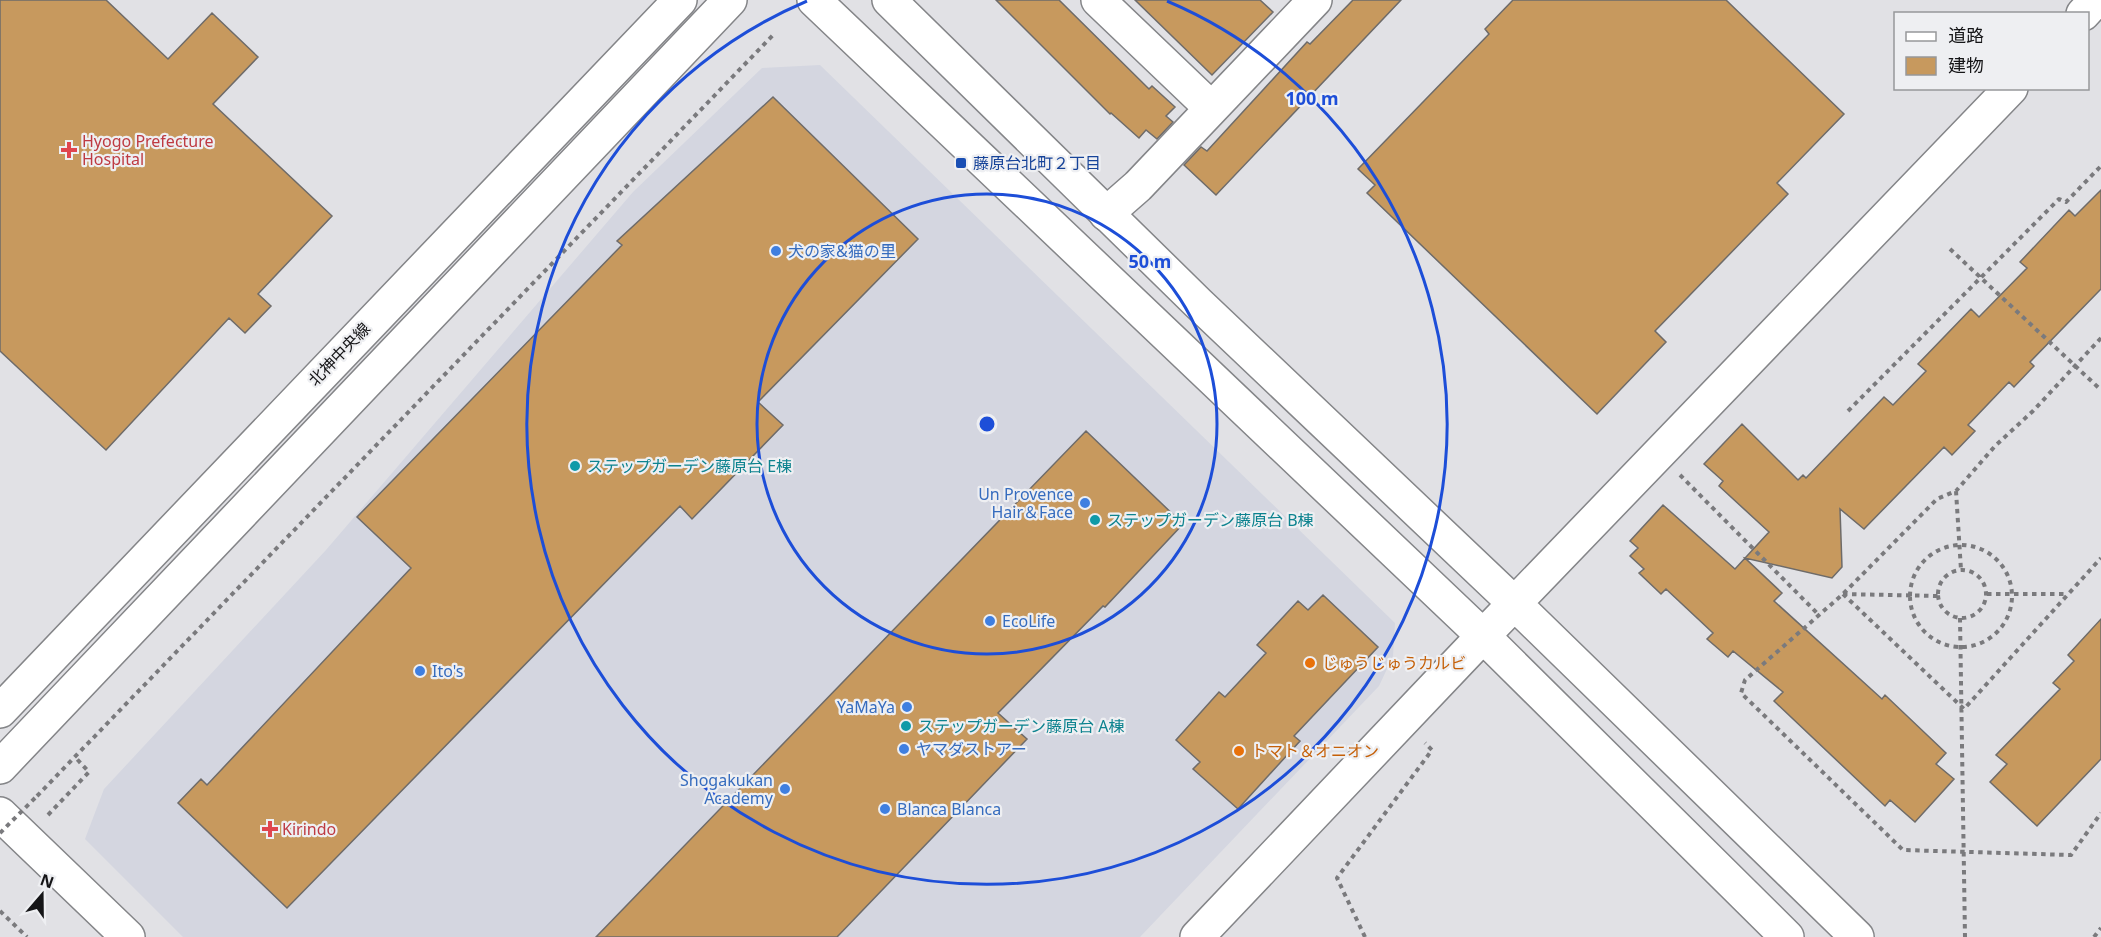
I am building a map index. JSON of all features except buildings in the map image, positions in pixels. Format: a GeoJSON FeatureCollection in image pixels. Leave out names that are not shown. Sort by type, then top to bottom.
{"type":"FeatureCollection","features":[{"type":"Feature","properties":{"kind":"street","name":"北神中央線"},"geometry":{"type":"LineString","coordinates":[[0,711],[680,0]]}},
{"type":"Feature","properties":{"kind":"street"},"geometry":{"type":"LineString","coordinates":[[0,767],[730,0]]}},
{"type":"Feature","properties":{"kind":"street"},"geometry":{"type":"LineString","coordinates":[[814,0],[1483,636],[1787,937]]}},
{"type":"Feature","properties":{"kind":"street"},"geometry":{"type":"LineString","coordinates":[[889,0],[1106,214],[1514,603],[1857,937]]}},
{"type":"Feature","properties":{"kind":"street"},"geometry":{"type":"LineString","coordinates":[[1106,214],[1138,186],[1315,0]]}},
{"type":"Feature","properties":{"kind":"street"},"geometry":{"type":"LineString","coordinates":[[2085,12],[2096,0]]}},
{"type":"Feature","properties":{"kind":"street"},"geometry":{"type":"LineString","coordinates":[[1102,1],[1210,108]]}},
{"type":"Feature","properties":{"kind":"street"},"geometry":{"type":"LineString","coordinates":[[1197,937],[1514,603],[2009,90]]}},
{"type":"Feature","properties":{"kind":"street"},"geometry":{"type":"LineString","coordinates":[[0,814],[128,937]]}},
{"type":"Feature","properties":{"kind":"path"},"geometry":{"type":"LineString","coordinates":[[0,833],[775,33]]}},
{"type":"Feature","properties":{"kind":"path"},"geometry":{"type":"LineString","coordinates":[[1848,411],[2060,199],[2066,202],[2101,166]]}},
{"type":"Feature","properties":{"kind":"path"},"geometry":{"type":"LineString","coordinates":[[1950,249],[2101,390]]}},
{"type":"Feature","properties":{"kind":"path"},"geometry":{"type":"LineString","coordinates":[[2101,339],[2033,411],[1995,446],[1956,491],[1937,499],[1843,594],[1745,681],[1742,693],[1903,850],[2071,855],[2101,813]]}},
{"type":"Feature","properties":{"kind":"path"},"geometry":{"type":"LineString","coordinates":[[1659,453],[1819,615]]}},
{"type":"Feature","properties":{"kind":"path"},"geometry":{"type":"LineString","coordinates":[[1956,491],[1961,570]]}},
{"type":"Feature","properties":{"kind":"path"},"geometry":{"type":"LineString","coordinates":[[1959,544],[1975,546],[1990,553],[2002,564],[2010,578],[2013,594],[2011,611],[2004,626],[1992,637],[1978,645],[1961,648],[1945,645],[1931,638],[1919,626],[1912,611],[1910,596],[1912,580],[1919,566],[1930,555],[1943,548],[1959,544]]}},
{"type":"Feature","properties":{"kind":"path"},"geometry":{"type":"LineString","coordinates":[[1964,709],[2101,558]]}},
{"type":"Feature","properties":{"kind":"path"},"geometry":{"type":"LineString","coordinates":[[1961,570],[1968,571],[1982,579],[1987,594],[1981,609],[1968,618],[1960,618],[1948,613],[1939,603],[1939,588],[1946,576],[1961,570]]}},
{"type":"Feature","properties":{"kind":"path"},"geometry":{"type":"LineString","coordinates":[[1843,594],[1938,596]]}},
{"type":"Feature","properties":{"kind":"path"},"geometry":{"type":"LineString","coordinates":[[1843,594],[1964,709]]}},
{"type":"Feature","properties":{"kind":"path"},"geometry":{"type":"LineString","coordinates":[[1987,594],[2068,594]]}},
{"type":"Feature","properties":{"kind":"path"},"geometry":{"type":"LineString","coordinates":[[1960,618],[1964,709],[1965,937]]}},
{"type":"Feature","properties":{"kind":"path"},"geometry":{"type":"LineString","coordinates":[[1365,937],[1337,878],[1432,750],[1423,740]]}},
{"type":"Feature","properties":{"kind":"path"},"geometry":{"type":"LineString","coordinates":[[48,815],[89,772],[75,757]]}},
{"type":"Feature","properties":{"kind":"path"},"geometry":{"type":"LineString","coordinates":[[0,911],[27,937]]}},
{"type":"Feature","properties":{"kind":"path"},"geometry":{"type":"LineString","coordinates":[[2094,937],[2101,928]]}},
{"type":"Feature","properties":{"kind":"shaded area"},"geometry":{"type":"Polygon","coordinates":[[[820,65],[1395,623],[1393,656],[1379,686],[1140,937],[183,937],[85,839],[104,789],[326,550],[633,192],[762,68],[820,65]]]}},
{"type":"Feature","properties":{"kind":"place","name":"Hyogo Prefecture Hospital"},"geometry":{"type":"Point","coordinates":[69,150]}},
{"type":"Feature","properties":{"kind":"place","name":"藤原台北町２丁目"},"geometry":{"type":"Point","coordinates":[961,163]}},
{"type":"Feature","properties":{"kind":"place","name":"犬の家&猫の里"},"geometry":{"type":"Point","coordinates":[776,251]}},
{"type":"Feature","properties":{"kind":"place","name":"ステップガーデン藤原台 E棟"},"geometry":{"type":"Point","coordinates":[575,466]}},
{"type":"Feature","properties":{"kind":"place","name":"Un Provence Hair＆Face"},"geometry":{"type":"Point","coordinates":[1085,503]}},
{"type":"Feature","properties":{"kind":"place","name":"ステップガーデン藤原台 B棟"},"geometry":{"type":"Point","coordinates":[1095,520]}},
{"type":"Feature","properties":{"kind":"place","name":"EcoLife"},"geometry":{"type":"Point","coordinates":[990,621]}},
{"type":"Feature","properties":{"kind":"place","name":"じゅうじゅうカルビ"},"geometry":{"type":"Point","coordinates":[1310,663]}},
{"type":"Feature","properties":{"kind":"place","name":"Ito's"},"geometry":{"type":"Point","coordinates":[420,671]}},
{"type":"Feature","properties":{"kind":"place","name":"YaMaYa"},"geometry":{"type":"Point","coordinates":[907,707]}},
{"type":"Feature","properties":{"kind":"place","name":"ステップガーデン藤原台 A棟"},"geometry":{"type":"Point","coordinates":[906,726]}},
{"type":"Feature","properties":{"kind":"place","name":"ヤマダストアー"},"geometry":{"type":"Point","coordinates":[904,749]}},
{"type":"Feature","properties":{"kind":"place","name":"トマト＆オニオン"},"geometry":{"type":"Point","coordinates":[1239,751]}},
{"type":"Feature","properties":{"kind":"place","name":"Shogakukan Academy"},"geometry":{"type":"Point","coordinates":[785,789]}},
{"type":"Feature","properties":{"kind":"place","name":"Blanca Blanca"},"geometry":{"type":"Point","coordinates":[885,809]}},
{"type":"Feature","properties":{"kind":"place","name":"Kirindo"},"geometry":{"type":"Point","coordinates":[270,829]}}]}
